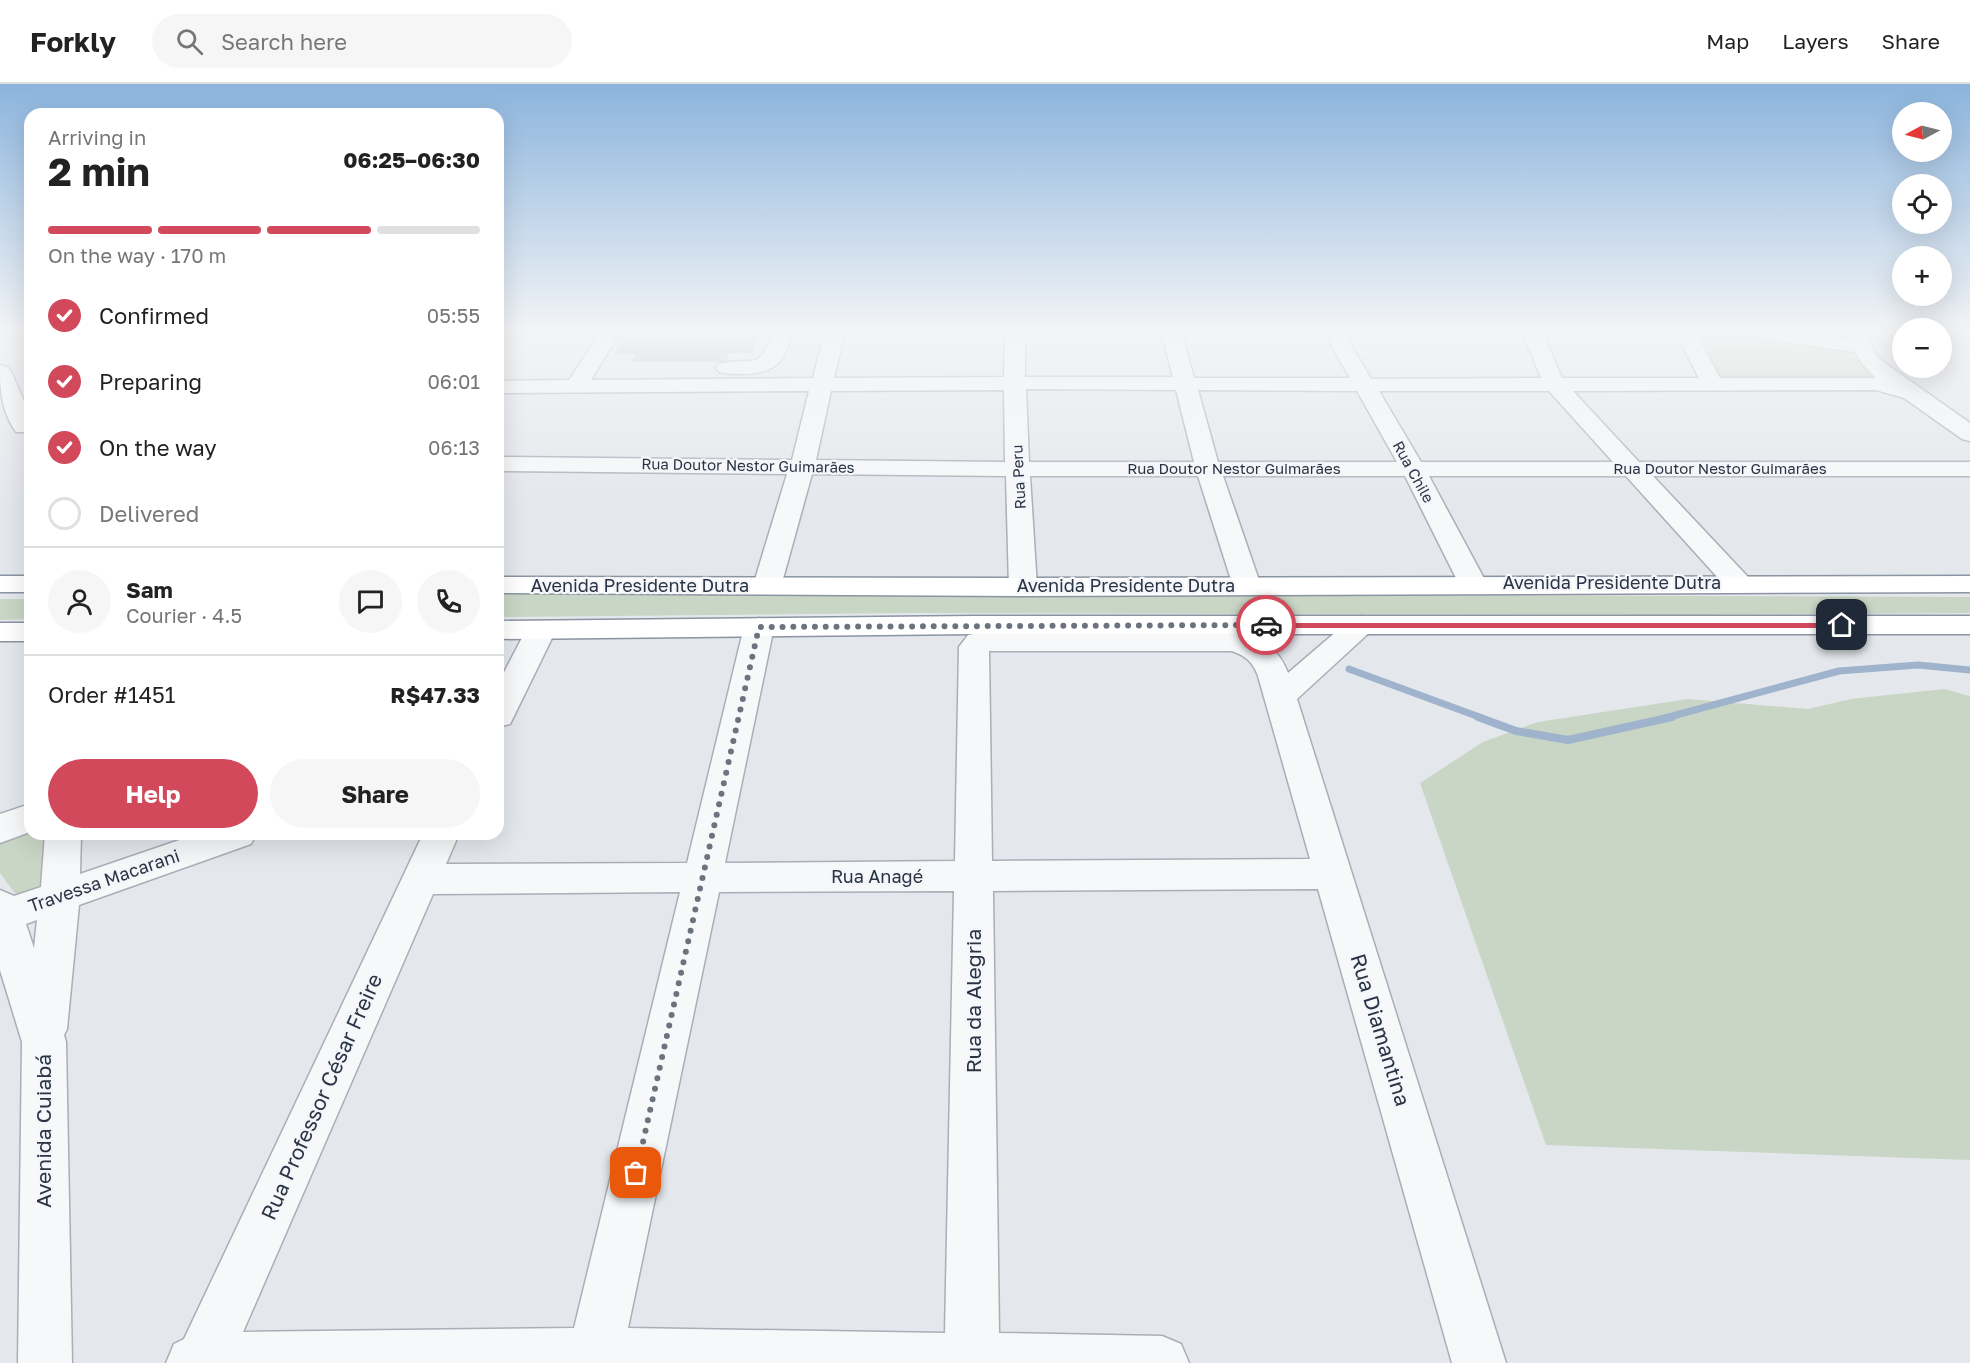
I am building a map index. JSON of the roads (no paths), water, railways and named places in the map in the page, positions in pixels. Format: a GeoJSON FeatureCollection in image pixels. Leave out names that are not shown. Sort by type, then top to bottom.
{"type":"FeatureCollection","features":[{"type":"Feature","properties":{"kind":"highway"},"geometry":{"type":"LineString","coordinates":[[0,584],[24,585]]}},
{"type":"Feature","properties":{"kind":"highway","name":"Avenida Presidente Dutra"},"geometry":{"type":"LineString","coordinates":[[504,585],[1023,587],[1970,584]]}},
{"type":"Feature","properties":{"kind":"highway"},"geometry":{"type":"LineString","coordinates":[[504,630],[1361,625],[1970,626]]}},
{"type":"Feature","properties":{"kind":"highway"},"geometry":{"type":"LineString","coordinates":[[0,632],[24,632]]}},
{"type":"Feature","properties":{"kind":"street"},"geometry":{"type":"LineString","coordinates":[[10,391],[24,420]]}},
{"type":"Feature","properties":{"kind":"street"},"geometry":{"type":"LineString","coordinates":[[767,586],[802,466],[819,391]]}},
{"type":"Feature","properties":{"kind":"street","name":"Rua Peru"},"geometry":{"type":"LineString","coordinates":[[1015,391],[1020,469],[1023,587]]}},
{"type":"Feature","properties":{"kind":"street"},"geometry":{"type":"LineString","coordinates":[[1187,391],[1208,469],[1247,586]]}},
{"type":"Feature","properties":{"kind":"street","name":"Rua Chile"},"geometry":{"type":"LineString","coordinates":[[1367,391],[1413,469],[1473,584]]}},
{"type":"Feature","properties":{"kind":"street"},"geometry":{"type":"LineString","coordinates":[[1560,391],[1738,583]]}},
{"type":"Feature","properties":{"kind":"street"},"geometry":{"type":"LineString","coordinates":[[1906,391],[1970,434]]}},
{"type":"Feature","properties":{"kind":"street"},"geometry":{"type":"LineString","coordinates":[[0,436],[24,427]]}},
{"type":"Feature","properties":{"kind":"street","name":"Rua Doutor Nestor Guimarães"},"geometry":{"type":"LineString","coordinates":[[504,464],[1020,469],[1970,469]]}},
{"type":"Feature","properties":{"kind":"street"},"geometry":{"type":"LineString","coordinates":[[1280,697],[1361,625]]}},
{"type":"Feature","properties":{"kind":"street"},"geometry":{"type":"LineString","coordinates":[[594,1359],[759,627]]}},
{"type":"Feature","properties":{"kind":"street"},"geometry":{"type":"LineString","coordinates":[[504,704],[541,630]]}},
{"type":"Feature","properties":{"kind":"street","name":"Rua Diamantina"},"geometry":{"type":"LineString","coordinates":[[979,642],[1234,642],[1258,650],[1267,660],[1334,874],[1479,1363]]}},
{"type":"Feature","properties":{"kind":"street","name":"Rua da Alegria"},"geometry":{"type":"LineString","coordinates":[[972,1361],[974,647],[979,642]]}},
{"type":"Feature","properties":{"kind":"street"},"geometry":{"type":"LineString","coordinates":[[0,829],[24,819]]}},
{"type":"Feature","properties":{"kind":"street"},"geometry":{"type":"LineString","coordinates":[[44,1042],[60,896],[63,840]]}},
{"type":"Feature","properties":{"kind":"street","name":"Travessa Macarani"},"geometry":{"type":"LineString","coordinates":[[1,913],[60,896],[221,840]]}},
{"type":"Feature","properties":{"kind":"street","name":"Rua Professor César Freire"},"geometry":{"type":"LineString","coordinates":[[198,1361],[438,840]]}},
{"type":"Feature","properties":{"kind":"street","name":"Rua Anagé"},"geometry":{"type":"LineString","coordinates":[[420,879],[1334,874]]}},
{"type":"Feature","properties":{"kind":"street","name":"Avenida Cuiabá"},"geometry":{"type":"LineString","coordinates":[[1,913],[44,1042],[45,1363]]}},
{"type":"Feature","properties":{"kind":"street"},"geometry":{"type":"LineString","coordinates":[[198,1361],[594,1359],[1162,1363]]}},
{"type":"Feature","properties":{"kind":"waterway"},"geometry":{"type":"LineString","coordinates":[[1665,718],[1839,671],[1918,665],[1970,670]]}},
{"type":"Feature","properties":{"kind":"waterway"},"geometry":{"type":"LineString","coordinates":[[1349,669],[1482,718]]}},
{"type":"Feature","properties":{"kind":"waterway"},"geometry":{"type":"LineString","coordinates":[[1478,717],[1516,731],[1568,740],[1672,717]]}}]}
